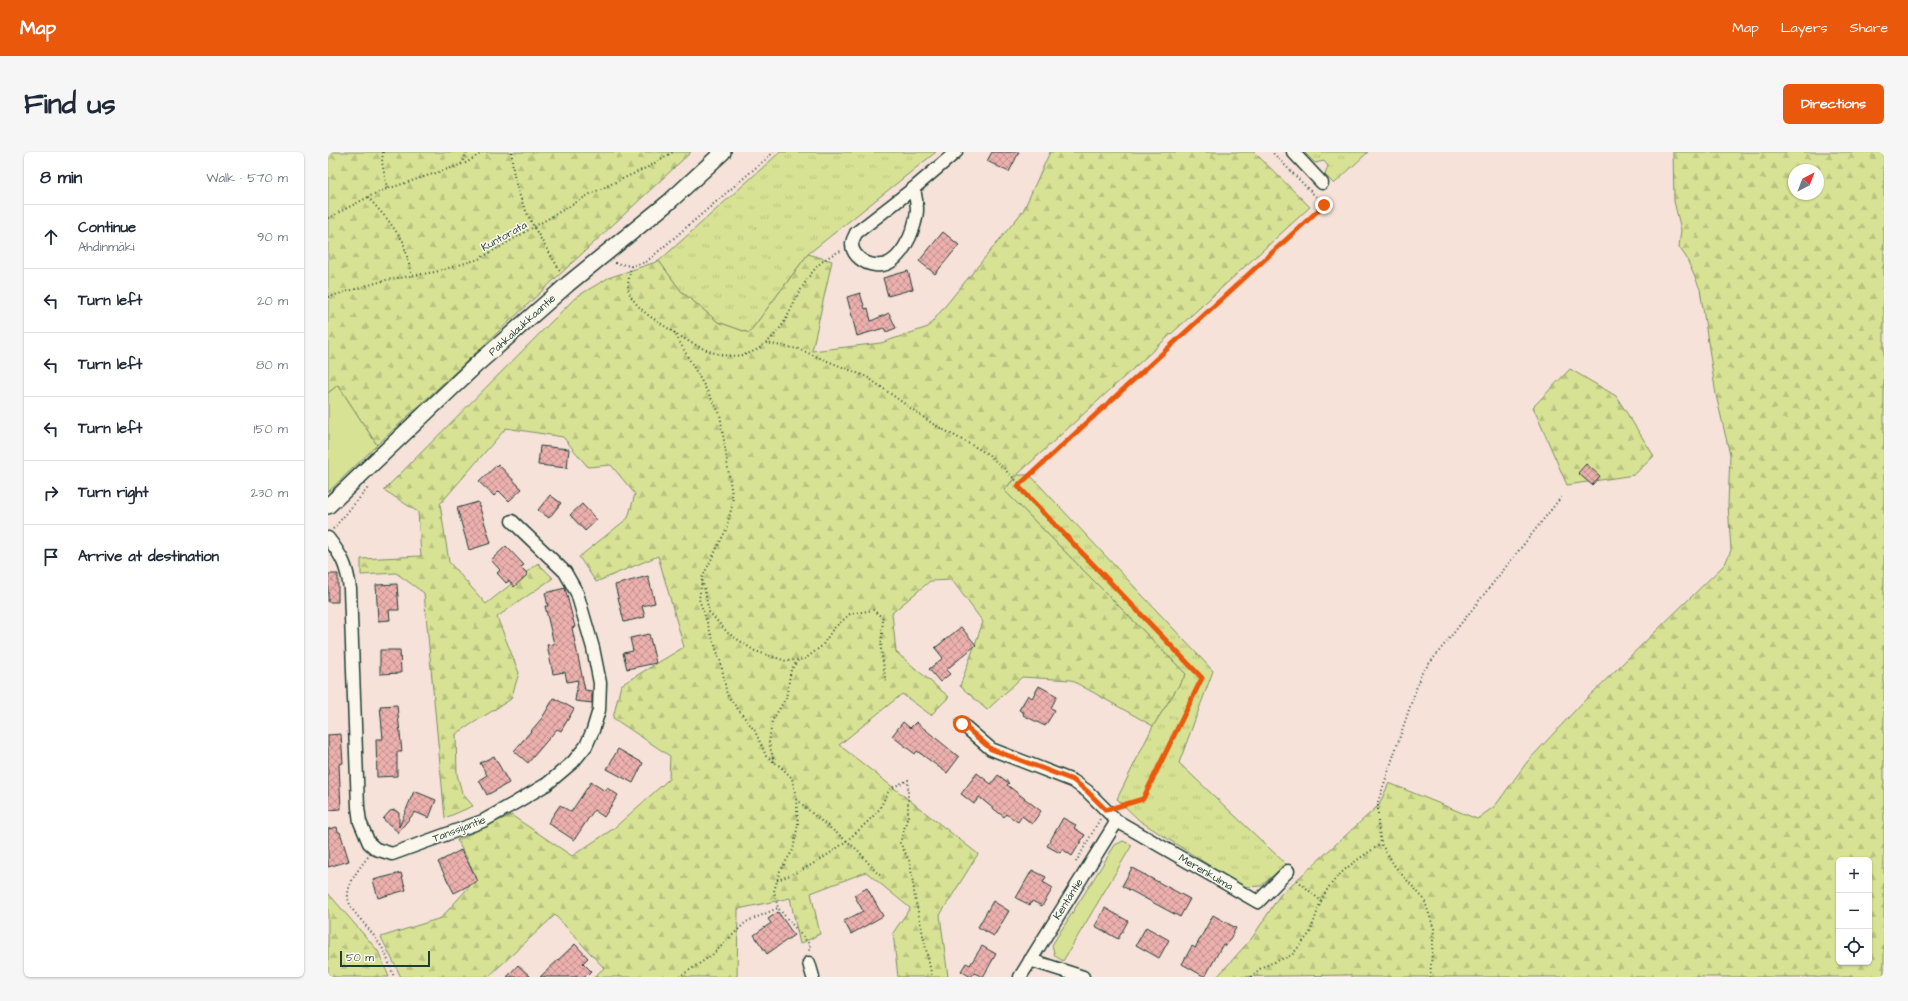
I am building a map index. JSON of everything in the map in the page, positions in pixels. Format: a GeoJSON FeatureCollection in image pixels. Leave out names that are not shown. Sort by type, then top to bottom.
{"type":"FeatureCollection","features":[{"type":"Feature","properties":{"kind":"street","name":"Pahkalaukkaantie"},"geometry":{"type":"LineString","coordinates":[[328,506],[476,365],[568,284],[669,202],[723,152]]}},
{"type":"Feature","properties":{"kind":"street"},"geometry":{"type":"LineString","coordinates":[[914,188],[917,209],[912,234],[896,257],[886,263],[875,266],[862,261],[854,252],[852,247],[856,233],[914,188],[956,152]]}},
{"type":"Feature","properties":{"kind":"street"},"geometry":{"type":"LineString","coordinates":[[1293,152],[1322,184]]}},
{"type":"Feature","properties":{"kind":"street","name":"Tanssijantie"},"geometry":{"type":"LineString","coordinates":[[376,849],[392,854],[483,821],[547,784],[573,762],[586,746],[593,730],[599,710],[600,683],[593,648],[577,593],[565,572],[512,521]]}},
{"type":"Feature","properties":{"kind":"street"},"geometry":{"type":"LineString","coordinates":[[330,534],[348,570],[352,618],[358,807],[360,822],[365,834],[370,843],[376,849]]}},
{"type":"Feature","properties":{"kind":"street"},"geometry":{"type":"LineString","coordinates":[[962,724],[991,749],[1073,780],[1087,791],[1117,821]]}},
{"type":"Feature","properties":{"kind":"street","name":"Merenkulma"},"geometry":{"type":"LineString","coordinates":[[1117,821],[1258,902],[1288,871]]}},
{"type":"Feature","properties":{"kind":"street","name":"Kentäntie"},"geometry":{"type":"LineString","coordinates":[[1020,977],[1117,821]]}},
{"type":"Feature","properties":{"kind":"street"},"geometry":{"type":"LineString","coordinates":[[1030,960],[1083,977]]}},
{"type":"Feature","properties":{"kind":"street"},"geometry":{"type":"LineString","coordinates":[[809,963],[813,977]]}},
{"type":"Feature","properties":{"kind":"path"},"geometry":{"type":"LineString","coordinates":[[383,152],[382,162],[387,189]]}},
{"type":"Feature","properties":{"kind":"path"},"geometry":{"type":"LineString","coordinates":[[461,164],[468,152]]}},
{"type":"Feature","properties":{"kind":"path"},"geometry":{"type":"LineString","coordinates":[[328,218],[368,197],[461,164],[483,152]]}},
{"type":"Feature","properties":{"kind":"path"},"geometry":{"type":"LineString","coordinates":[[512,152],[512,160],[521,200],[534,228],[568,284]]}},
{"type":"Feature","properties":{"kind":"path","name":"Kuntorata"},"geometry":{"type":"LineString","coordinates":[[328,297],[386,280],[436,272],[479,259],[592,193],[648,167],[673,152]]}},
{"type":"Feature","properties":{"kind":"path"},"geometry":{"type":"LineString","coordinates":[[612,263],[631,266],[646,262],[660,252],[774,152]]}},
{"type":"Feature","properties":{"kind":"path"},"geometry":{"type":"LineString","coordinates":[[1020,484],[1324,205],[1272,152]]}},
{"type":"Feature","properties":{"kind":"path"},"geometry":{"type":"LineString","coordinates":[[368,197],[388,220],[403,241],[412,276]]}},
{"type":"Feature","properties":{"kind":"path"},"geometry":{"type":"LineString","coordinates":[[631,266],[628,288],[637,305],[652,318],[674,332],[716,355],[731,357],[749,354],[766,343],[780,328],[808,277],[818,264],[831,255],[852,247]]}},
{"type":"Feature","properties":{"kind":"path"},"geometry":{"type":"LineString","coordinates":[[674,332],[720,414],[733,502],[726,530],[702,578],[699,599],[721,663],[727,695],[755,731],[766,756],[792,778],[796,798],[798,824],[793,850],[780,872],[774,891],[778,908],[810,945],[809,963]]}},
{"type":"Feature","properties":{"kind":"path"},"geometry":{"type":"LineString","coordinates":[[766,343],[798,349],[867,377],[933,424],[988,454],[1020,484],[1018,486],[1202,678],[1143,799],[1106,810]]}},
{"type":"Feature","properties":{"kind":"path"},"geometry":{"type":"LineString","coordinates":[[330,534],[368,488]]}},
{"type":"Feature","properties":{"kind":"path"},"geometry":{"type":"LineString","coordinates":[[1430,977],[1434,930],[1424,899],[1396,868],[1381,844],[1378,824],[1378,802],[1421,674],[1562,496]]}},
{"type":"Feature","properties":{"kind":"path"},"geometry":{"type":"LineString","coordinates":[[702,578],[709,612],[728,632],[755,651],[786,661],[806,659],[822,646],[834,628],[850,614],[873,610],[883,618],[881,649],[886,682]]}},
{"type":"Feature","properties":{"kind":"path"},"geometry":{"type":"LineString","coordinates":[[774,762],[769,743],[772,721],[786,698],[791,670],[798,660]]}},
{"type":"Feature","properties":{"kind":"path"},"geometry":{"type":"LineString","coordinates":[[777,880],[790,876],[823,859],[847,842],[878,810],[891,789],[908,780],[908,816],[900,843],[910,862],[915,898],[932,977]]}},
{"type":"Feature","properties":{"kind":"path"},"geometry":{"type":"LineString","coordinates":[[796,798],[808,811],[865,858],[871,868],[881,876]]}},
{"type":"Feature","properties":{"kind":"path"},"geometry":{"type":"LineString","coordinates":[[1251,977],[1262,967],[1292,955],[1310,933],[1326,891],[1345,868],[1381,844]]}},
{"type":"Feature","properties":{"kind":"path"},"geometry":{"type":"LineString","coordinates":[[376,849],[353,878],[349,890],[348,903],[354,914],[381,946],[394,977]]}},
{"type":"Feature","properties":{"kind":"path"},"geometry":{"type":"LineString","coordinates":[[1288,871],[1321,902]]}},
{"type":"Feature","properties":{"kind":"path"},"geometry":{"type":"LineString","coordinates":[[679,977],[711,956],[746,922],[778,908]]}},
{"type":"Feature","properties":{"kind":"green space"},"geometry":{"type":"Polygon","coordinates":[[[328,152],[691,152],[377,445],[338,385],[328,393],[328,152]]]}},
{"type":"Feature","properties":{"kind":"green space"},"geometry":{"type":"Polygon","coordinates":[[[780,152],[936,152],[808,254],[749,333],[718,322],[681,291],[659,261],[780,152]]]}},
{"type":"Feature","properties":{"kind":"green space"},"geometry":{"type":"Polygon","coordinates":[[[1050,152],[1254,152],[1310,207],[1018,474],[1004,490],[1186,674],[1153,726],[1071,680],[1022,677],[987,710],[960,686],[983,622],[952,580],[930,581],[892,613],[896,652],[949,697],[931,715],[902,694],[839,745],[978,854],[940,915],[948,977],[898,977],[893,933],[910,908],[866,872],[811,893],[820,934],[800,944],[790,898],[738,909],[737,977],[594,977],[604,968],[555,915],[488,977],[401,977],[381,937],[441,918],[477,878],[457,840],[511,815],[572,856],[613,829],[669,779],[670,756],[613,718],[621,685],[684,647],[658,556],[596,582],[579,557],[628,518],[635,494],[611,465],[588,467],[563,437],[506,428],[440,504],[449,562],[486,604],[538,563],[553,578],[497,617],[519,673],[511,699],[456,734],[457,774],[462,793],[473,806],[445,818],[424,593],[396,573],[361,575],[361,559],[421,556],[418,512],[384,490],[576,297],[608,278],[659,261],[681,291],[718,322],[749,333],[808,254],[832,261],[812,351],[881,343],[928,327],[1023,211],[1050,152]]]}},
{"type":"Feature","properties":{"kind":"green space"},"geometry":{"type":"Polygon","coordinates":[[[1304,152],[1368,152],[1334,184],[1325,175],[1328,166],[1324,161],[1315,163],[1304,152]]]}},
{"type":"Feature","properties":{"kind":"green space"},"geometry":{"type":"Polygon","coordinates":[[[1673,152],[1884,152],[1884,977],[1351,977],[1351,975],[1217,977],[1252,938],[1280,895],[1379,805],[1389,783],[1477,819],[1495,806],[1527,762],[1581,704],[1725,564],[1731,550],[1728,504],[1730,455],[1716,395],[1700,289],[1686,257],[1679,247],[1681,230],[1674,201],[1673,152]]]}},
{"type":"Feature","properties":{"kind":"green space"},"geometry":{"type":"Polygon","coordinates":[[[1570,369],[1616,396],[1654,456],[1634,475],[1567,485],[1533,407],[1570,369]]]}},
{"type":"Feature","properties":{"kind":"green space"},"geometry":{"type":"Polygon","coordinates":[[[338,385],[377,445],[328,492],[328,393],[338,385]]]}},
{"type":"Feature","properties":{"kind":"green space"},"geometry":{"type":"Polygon","coordinates":[[[1018,475],[1030,475],[1213,671],[1179,763],[1286,864],[1261,886],[1243,887],[1140,821],[1117,799],[1153,726],[1186,674],[1004,490],[1018,475]]]}},
{"type":"Feature","properties":{"kind":"green space"},"geometry":{"type":"Polygon","coordinates":[[[1123,841],[1132,845],[1063,961],[1055,956],[1052,945],[1115,845],[1123,841]]]}},
{"type":"Feature","properties":{"kind":"green space"},"geometry":{"type":"Polygon","coordinates":[[[328,893],[378,951],[389,977],[328,977],[328,893]]]}},
{"type":"Feature","properties":{"kind":"building"},"geometry":{"type":"Polygon","coordinates":[[[992,152],[1019,152],[1009,172],[987,161],[992,152]]]}},
{"type":"Feature","properties":{"kind":"building"},"geometry":{"type":"Polygon","coordinates":[[[943,232],[959,245],[935,274],[919,261],[943,232]]]}},
{"type":"Feature","properties":{"kind":"building"},"geometry":{"type":"Polygon","coordinates":[[[908,271],[913,289],[888,296],[883,278],[908,271]]]}},
{"type":"Feature","properties":{"kind":"building"},"geometry":{"type":"Polygon","coordinates":[[[860,293],[865,309],[868,308],[871,321],[889,313],[896,328],[886,332],[884,328],[857,336],[847,297],[860,293]]]}},
{"type":"Feature","properties":{"kind":"building"},"geometry":{"type":"Polygon","coordinates":[[[540,446],[569,449],[567,468],[538,465],[540,446]]]}},
{"type":"Feature","properties":{"kind":"building"},"geometry":{"type":"Polygon","coordinates":[[[498,464],[522,489],[509,501],[499,491],[494,496],[479,482],[498,464]]]}},
{"type":"Feature","properties":{"kind":"building"},"geometry":{"type":"Polygon","coordinates":[[[1586,464],[1600,476],[1592,485],[1578,473],[1586,464]]]}},
{"type":"Feature","properties":{"kind":"building"},"geometry":{"type":"Polygon","coordinates":[[[550,495],[561,503],[549,518],[538,510],[550,495]]]}},
{"type":"Feature","properties":{"kind":"building"},"geometry":{"type":"Polygon","coordinates":[[[478,502],[491,543],[469,550],[457,508],[478,502]]]}},
{"type":"Feature","properties":{"kind":"building"},"geometry":{"type":"Polygon","coordinates":[[[582,504],[597,520],[585,531],[570,515],[582,504]]]}},
{"type":"Feature","properties":{"kind":"building"},"geometry":{"type":"Polygon","coordinates":[[[506,546],[524,565],[521,567],[528,574],[514,587],[509,581],[506,583],[497,573],[500,570],[491,560],[506,546]]]}},
{"type":"Feature","properties":{"kind":"building"},"geometry":{"type":"Polygon","coordinates":[[[328,574],[338,574],[338,602],[328,602],[328,574]]]}},
{"type":"Feature","properties":{"kind":"building"},"geometry":{"type":"Polygon","coordinates":[[[648,576],[655,603],[642,606],[645,617],[624,622],[615,585],[648,576]]]}},
{"type":"Feature","properties":{"kind":"building"},"geometry":{"type":"Polygon","coordinates":[[[397,584],[399,610],[389,610],[390,620],[378,621],[376,585],[397,584]]]}},
{"type":"Feature","properties":{"kind":"building"},"geometry":{"type":"Polygon","coordinates":[[[565,588],[575,627],[572,628],[585,690],[592,691],[592,703],[575,701],[578,680],[567,682],[565,672],[553,674],[547,645],[554,644],[545,606],[548,606],[545,593],[565,588]]]}},
{"type":"Feature","properties":{"kind":"building"},"geometry":{"type":"Polygon","coordinates":[[[961,627],[976,645],[946,670],[950,674],[940,682],[929,669],[943,658],[935,648],[961,627]]]}},
{"type":"Feature","properties":{"kind":"building"},"geometry":{"type":"Polygon","coordinates":[[[649,634],[656,663],[627,669],[623,653],[633,651],[630,638],[649,634]]]}},
{"type":"Feature","properties":{"kind":"building"},"geometry":{"type":"Polygon","coordinates":[[[380,650],[400,650],[401,673],[380,674],[380,650]]]}},
{"type":"Feature","properties":{"kind":"building"},"geometry":{"type":"Polygon","coordinates":[[[1039,686],[1057,696],[1051,708],[1055,710],[1045,726],[1023,715],[1024,713],[1019,710],[1028,695],[1032,698],[1039,686]]]}},
{"type":"Feature","properties":{"kind":"building"},"geometry":{"type":"Polygon","coordinates":[[[554,698],[574,709],[561,731],[557,729],[528,763],[514,751],[542,718],[554,698]]]}},
{"type":"Feature","properties":{"kind":"building"},"geometry":{"type":"Polygon","coordinates":[[[397,705],[402,752],[397,752],[397,776],[377,777],[376,739],[383,739],[380,706],[397,705]]]}},
{"type":"Feature","properties":{"kind":"building"},"geometry":{"type":"Polygon","coordinates":[[[903,722],[910,728],[916,722],[959,757],[947,773],[917,751],[915,754],[892,736],[903,722]]]}},
{"type":"Feature","properties":{"kind":"building"},"geometry":{"type":"Polygon","coordinates":[[[341,734],[343,763],[339,764],[341,809],[328,810],[328,735],[341,734]]]}},
{"type":"Feature","properties":{"kind":"building"},"geometry":{"type":"Polygon","coordinates":[[[618,749],[643,763],[633,783],[607,769],[618,749]]]}},
{"type":"Feature","properties":{"kind":"building"},"geometry":{"type":"Polygon","coordinates":[[[494,756],[509,783],[487,795],[479,780],[487,775],[480,763],[494,756]]]}},
{"type":"Feature","properties":{"kind":"building"},"geometry":{"type":"Polygon","coordinates":[[[977,773],[991,784],[998,775],[1009,783],[1007,785],[1041,811],[1032,824],[1022,816],[1018,822],[1006,814],[1004,817],[979,797],[974,804],[961,794],[977,773]]]}},
{"type":"Feature","properties":{"kind":"building"},"geometry":{"type":"Polygon","coordinates":[[[591,782],[605,791],[607,788],[618,795],[604,817],[594,810],[574,840],[548,823],[560,805],[571,812],[591,782]]]}},
{"type":"Feature","properties":{"kind":"building"},"geometry":{"type":"Polygon","coordinates":[[[414,791],[436,800],[429,818],[415,812],[399,831],[399,833],[383,819],[390,811],[395,810],[399,813],[399,827],[414,791]]]}},
{"type":"Feature","properties":{"kind":"building"},"geometry":{"type":"Polygon","coordinates":[[[1063,818],[1076,825],[1074,828],[1085,835],[1072,856],[1062,849],[1060,853],[1047,846],[1063,818]]]}},
{"type":"Feature","properties":{"kind":"building"},"geometry":{"type":"Polygon","coordinates":[[[337,827],[349,861],[328,867],[328,829],[337,827]]]}},
{"type":"Feature","properties":{"kind":"building"},"geometry":{"type":"Polygon","coordinates":[[[461,850],[478,881],[454,893],[438,862],[461,850]]]}},
{"type":"Feature","properties":{"kind":"building"},"geometry":{"type":"Polygon","coordinates":[[[1132,868],[1190,899],[1180,917],[1122,886],[1132,868]]]}},
{"type":"Feature","properties":{"kind":"building"},"geometry":{"type":"Polygon","coordinates":[[[1032,870],[1046,877],[1043,882],[1053,888],[1042,906],[1032,901],[1030,905],[1016,898],[1032,870]]]}},
{"type":"Feature","properties":{"kind":"building"},"geometry":{"type":"Polygon","coordinates":[[[401,873],[406,890],[378,898],[373,880],[401,873]]]}},
{"type":"Feature","properties":{"kind":"building"},"geometry":{"type":"Polygon","coordinates":[[[867,888],[883,916],[851,934],[844,921],[863,911],[854,895],[867,888]]]}},
{"type":"Feature","properties":{"kind":"building"},"geometry":{"type":"Polygon","coordinates":[[[993,901],[1009,911],[994,936],[978,927],[993,901]]]}},
{"type":"Feature","properties":{"kind":"building"},"geometry":{"type":"Polygon","coordinates":[[[1105,908],[1128,921],[1118,939],[1095,926],[1105,908]]]}},
{"type":"Feature","properties":{"kind":"building"},"geometry":{"type":"Polygon","coordinates":[[[778,912],[794,935],[767,954],[754,935],[771,923],[768,919],[778,912]]]}},
{"type":"Feature","properties":{"kind":"building"},"geometry":{"type":"Polygon","coordinates":[[[1213,915],[1236,928],[1226,946],[1223,944],[1205,977],[1182,964],[1192,946],[1195,948],[1213,915]]]}},
{"type":"Feature","properties":{"kind":"building"},"geometry":{"type":"Polygon","coordinates":[[[1146,927],[1169,940],[1159,958],[1136,945],[1146,927]]]}},
{"type":"Feature","properties":{"kind":"building"},"geometry":{"type":"Polygon","coordinates":[[[575,944],[588,958],[583,963],[591,971],[585,977],[540,977],[575,944]]]}},
{"type":"Feature","properties":{"kind":"building"},"geometry":{"type":"Polygon","coordinates":[[[982,946],[996,954],[983,977],[974,973],[971,977],[961,971],[966,963],[970,965],[982,946]]]}},
{"type":"Feature","properties":{"kind":"building"},"geometry":{"type":"Polygon","coordinates":[[[518,965],[531,977],[507,977],[518,965]]]}},
{"type":"Feature","properties":{"kind":"route"},"geometry":{"type":"LineString","coordinates":[[962,724],[991,749],[1006,756],[1033,764],[1073,780],[1087,791],[1106,810],[1143,799],[1202,678],[1018,486],[1324,205]]}}]}
